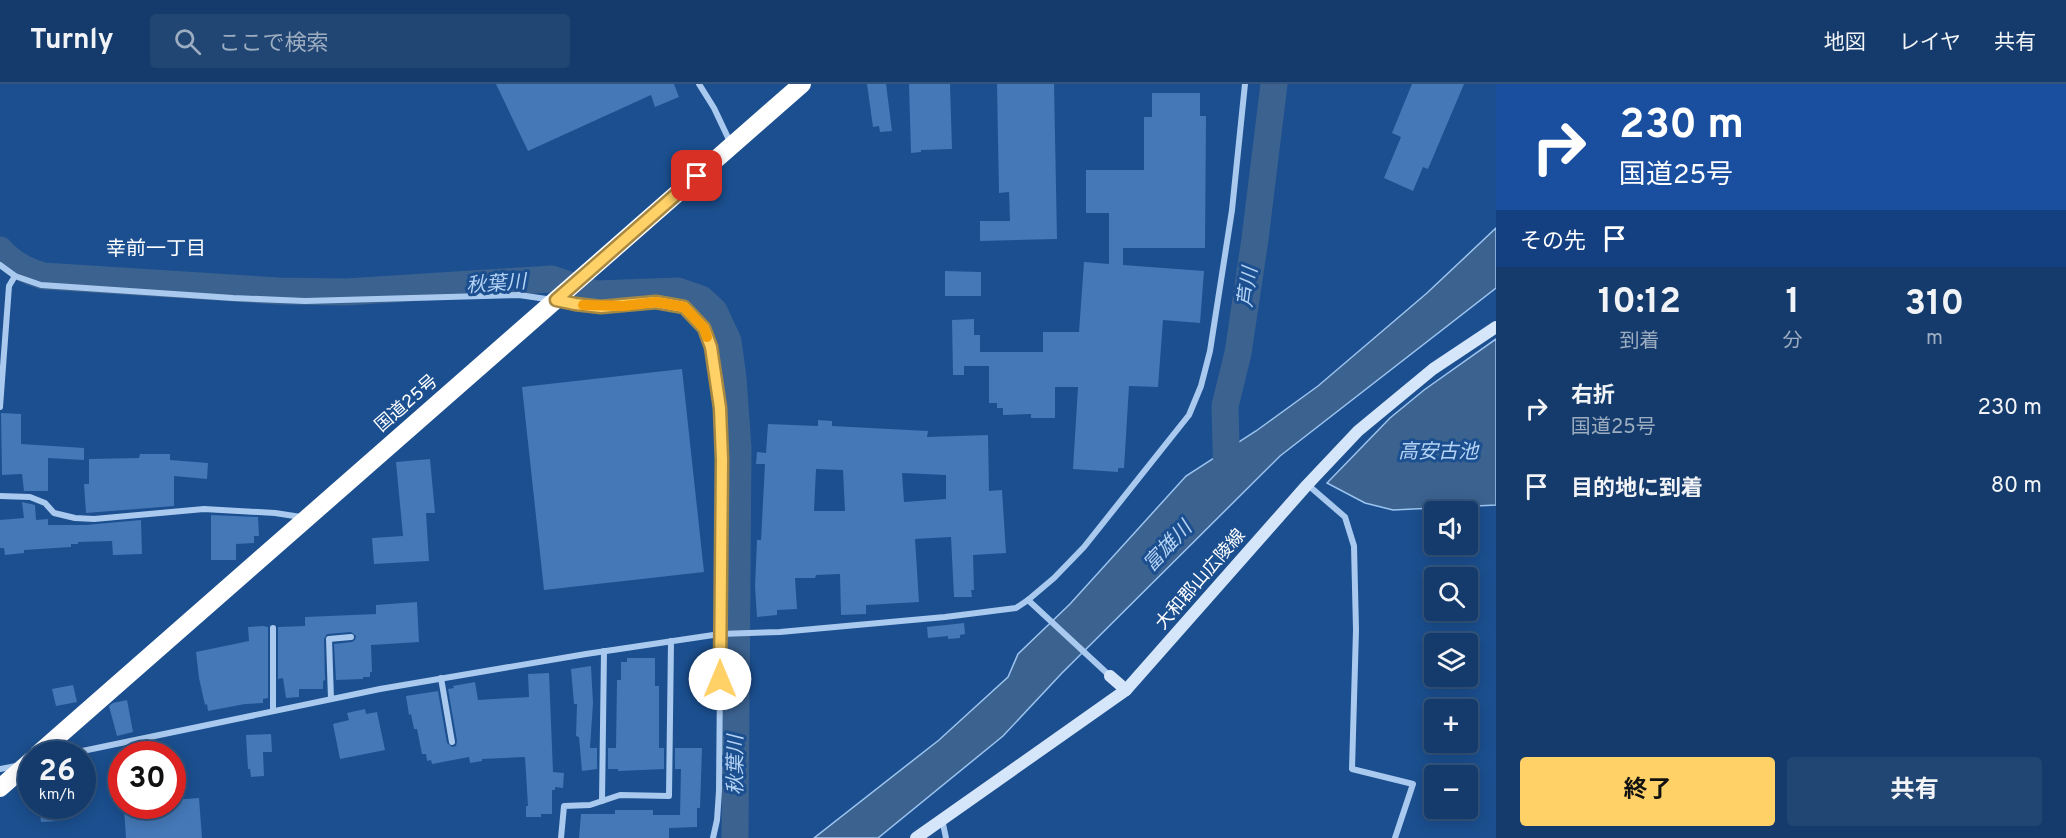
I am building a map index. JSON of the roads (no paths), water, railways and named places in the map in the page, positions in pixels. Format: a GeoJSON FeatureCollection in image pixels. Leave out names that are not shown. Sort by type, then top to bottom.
{"type":"FeatureCollection","features":[{"type":"Feature","properties":{"kind":"highway","name":"国道25号"},"geometry":{"type":"LineString","coordinates":[[54,741],[802,84]]}},
{"type":"Feature","properties":{"kind":"highway","name":"国道25号"},"geometry":{"type":"LineString","coordinates":[[0,788],[18,772]]}},
{"type":"Feature","properties":{"kind":"main road","name":"大和郡山広陵線"},"geometry":{"type":"LineString","coordinates":[[916,838],[1126,690],[1307,485],[1366,424],[1433,369],[1496,327]]}},
{"type":"Feature","properties":{"kind":"main road"},"geometry":{"type":"LineString","coordinates":[[1110,676],[1126,690]]}},
{"type":"Feature","properties":{"kind":"street"},"geometry":{"type":"LineString","coordinates":[[699,84],[732,145]]}},
{"type":"Feature","properties":{"kind":"street"},"geometry":{"type":"LineString","coordinates":[[96,748],[331,699],[604,651],[720,634],[752,633],[1016,608],[1028,600],[1084,547],[1189,415],[1201,386],[1210,351],[1232,210],[1245,84]]}},
{"type":"Feature","properties":{"kind":"street"},"geometry":{"type":"LineString","coordinates":[[0,265],[15,276],[41,285],[59,288],[305,301],[560,296],[575,304],[601,307],[656,302],[684,307],[704,328],[711,347],[720,408],[722,460],[719,806],[712,838]]}},
{"type":"Feature","properties":{"kind":"street"},"geometry":{"type":"LineString","coordinates":[[0,407],[9,286],[15,276]]}},
{"type":"Feature","properties":{"kind":"street"},"geometry":{"type":"LineString","coordinates":[[1307,485],[1345,517],[1350,530],[1353,546],[1356,630],[1352,769],[1413,784],[1395,838]]}},
{"type":"Feature","properties":{"kind":"street"},"geometry":{"type":"LineString","coordinates":[[0,496],[30,498],[45,503],[54,513],[75,518],[113,518],[204,509],[275,513],[307,518]]}},
{"type":"Feature","properties":{"kind":"street"},"geometry":{"type":"LineString","coordinates":[[1028,600],[1110,676]]}},
{"type":"Feature","properties":{"kind":"street"},"geometry":{"type":"LineString","coordinates":[[273,628],[273,711]]}},
{"type":"Feature","properties":{"kind":"street"},"geometry":{"type":"LineString","coordinates":[[331,699],[328,639],[351,637]]}},
{"type":"Feature","properties":{"kind":"street"},"geometry":{"type":"LineString","coordinates":[[561,838],[564,806],[590,805],[620,795],[669,796],[671,641]]}},
{"type":"Feature","properties":{"kind":"street"},"geometry":{"type":"LineString","coordinates":[[602,801],[604,651]]}},
{"type":"Feature","properties":{"kind":"street"},"geometry":{"type":"LineString","coordinates":[[441,678],[452,742]]}},
{"type":"Feature","properties":{"kind":"street"},"geometry":{"type":"LineString","coordinates":[[0,769],[18,764]]}},
{"type":"Feature","properties":{"kind":"street"},"geometry":{"type":"LineString","coordinates":[[942,819],[946,838]]}},
{"type":"Feature","properties":{"kind":"water","name":"富雄川"},"geometry":{"type":"Polygon","coordinates":[[[1496,228],[1496,288],[1280,456],[1062,673],[1003,736],[878,838],[814,838],[939,740],[1008,677],[1018,654],[1070,604],[1186,476],[1256,431],[1318,386],[1427,293],[1496,228]]]}},
{"type":"Feature","properties":{"kind":"water","name":"高安古池"},"geometry":{"type":"Polygon","coordinates":[[[1496,339],[1496,505],[1478,506],[1478,501],[1424,501],[1424,508],[1393,510],[1365,503],[1327,483],[1390,418],[1424,390],[1496,339]]]}},
{"type":"Feature","properties":{"kind":"waterway","name":"芦川"},"geometry":{"type":"LineString","coordinates":[[1227,485],[1225,406],[1238,353],[1274,84]]}},
{"type":"Feature","properties":{"kind":"waterway","name":"秋葉川"},"geometry":{"type":"LineString","coordinates":[[0,250],[19,266],[43,276],[278,291],[346,292],[552,279],[596,294],[678,291],[701,299],[714,311],[728,341],[738,448],[735,838]]}},
{"type":"Feature","properties":{"kind":"district","name":"幸前一丁目"},"geometry":{"type":"Point","coordinates":[156,248]}}]}
